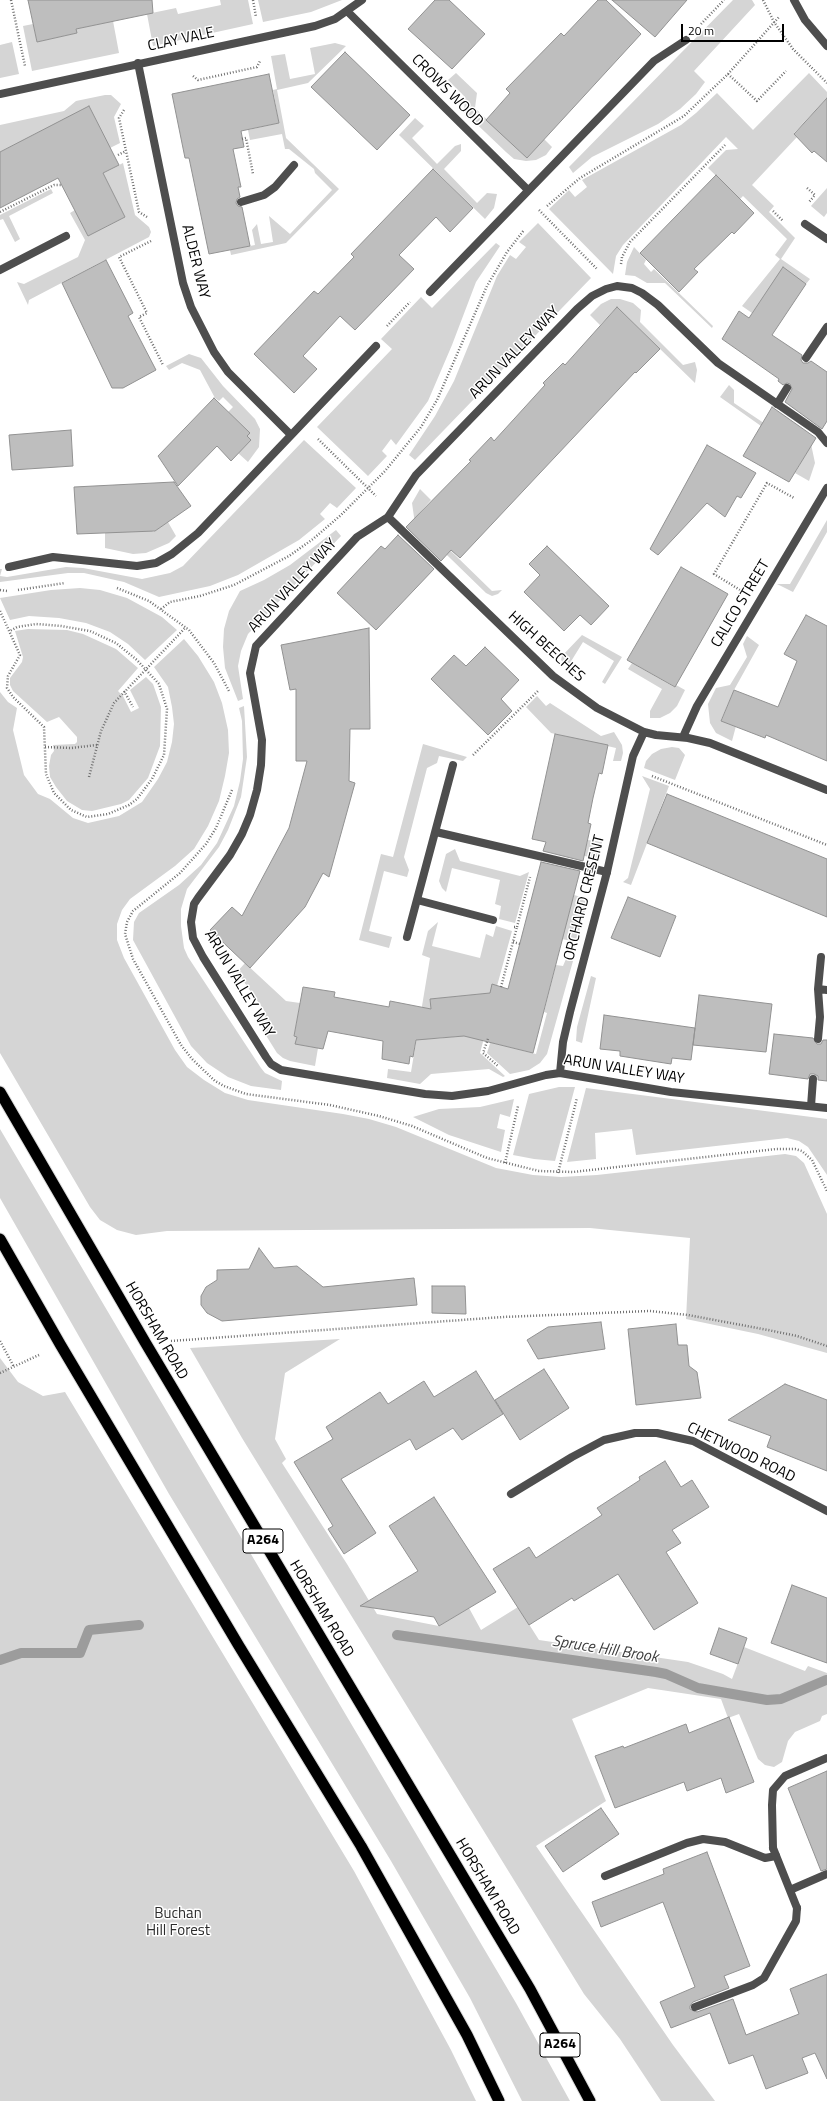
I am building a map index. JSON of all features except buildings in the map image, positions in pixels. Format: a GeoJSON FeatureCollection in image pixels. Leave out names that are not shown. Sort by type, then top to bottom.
{"type":"FeatureCollection","features":[{"type":"Feature","properties":{"kind":"highway","name":"HORSHAM ROAD"},"geometry":{"type":"LineString","coordinates":[[0,1092],[145,1342],[530,1989],[590,2101]]}},
{"type":"Feature","properties":{"kind":"highway"},"geometry":{"type":"LineString","coordinates":[[0,1239],[60,1344],[227,1626],[361,1846],[467,2035],[499,2101]]}},
{"type":"Feature","properties":{"kind":"street","name":"CLAY VALE"},"geometry":{"type":"LineString","coordinates":[[0,94],[315,26],[335,19],[348,12],[362,0]]}},
{"type":"Feature","properties":{"kind":"street"},"geometry":{"type":"LineString","coordinates":[[795,0],[805,20],[827,46]]}},
{"type":"Feature","properties":{"kind":"street","name":"CROWS WOOD"},"geometry":{"type":"LineString","coordinates":[[348,12],[526,192]]}},
{"type":"Feature","properties":{"kind":"street"},"geometry":{"type":"LineString","coordinates":[[430,292],[654,61],[686,40]]}},
{"type":"Feature","properties":{"kind":"street","name":"ALDER WAY"},"geometry":{"type":"LineString","coordinates":[[138,63],[183,283],[191,307],[214,352],[228,372],[291,435]]}},
{"type":"Feature","properties":{"kind":"street"},"geometry":{"type":"LineString","coordinates":[[241,202],[258,198],[275,187],[294,165]]}},
{"type":"Feature","properties":{"kind":"street"},"geometry":{"type":"LineString","coordinates":[[805,224],[827,239]]}},
{"type":"Feature","properties":{"kind":"street"},"geometry":{"type":"LineString","coordinates":[[0,270],[66,236]]}},
{"type":"Feature","properties":{"kind":"street","name":"ARUN VALLEY WAY"},"geometry":{"type":"LineString","coordinates":[[827,443],[818,432],[718,363],[649,297],[632,288],[618,286],[606,289],[592,296],[577,309],[416,476],[390,514],[357,537],[256,646],[250,673],[262,740],[261,765],[257,790],[242,834],[194,904],[191,922],[193,938],[266,1057],[271,1064],[281,1070],[425,1094],[452,1096],[488,1091],[542,1076],[560,1073],[671,1092],[827,1108]]}},
{"type":"Feature","properties":{"kind":"street"},"geometry":{"type":"LineString","coordinates":[[806,358],[827,326]]}},
{"type":"Feature","properties":{"kind":"street"},"geometry":{"type":"LineString","coordinates":[[9,566],[53,557],[78,559],[114,565],[137,566],[156,563],[172,554],[186,544],[376,346]]}},
{"type":"Feature","properties":{"kind":"street"},"geometry":{"type":"LineString","coordinates":[[777,404],[787,388]]}},
{"type":"Feature","properties":{"kind":"street","name":"CALICO STREET"},"geometry":{"type":"LineString","coordinates":[[683,737],[692,714],[827,488]]}},
{"type":"Feature","properties":{"kind":"street","name":"HIGH BEECHES"},"geometry":{"type":"LineString","coordinates":[[390,514],[553,676],[597,708],[644,732],[656,735],[683,737],[710,743],[827,790]]}},
{"type":"Feature","properties":{"kind":"street","name":"ORCHARD CRESENT"},"geometry":{"type":"LineString","coordinates":[[560,1073],[563,1042],[606,872],[633,756],[644,732]]}},
{"type":"Feature","properties":{"kind":"street"},"geometry":{"type":"LineString","coordinates":[[407,937],[454,765]]}},
{"type":"Feature","properties":{"kind":"street"},"geometry":{"type":"LineString","coordinates":[[436,832],[606,872]]}},
{"type":"Feature","properties":{"kind":"street"},"geometry":{"type":"LineString","coordinates":[[417,900],[493,920]]}},
{"type":"Feature","properties":{"kind":"street"},"geometry":{"type":"LineString","coordinates":[[818,1039],[820,1017],[818,989],[821,957]]}},
{"type":"Feature","properties":{"kind":"street"},"geometry":{"type":"LineString","coordinates":[[818,989],[827,990]]}},
{"type":"Feature","properties":{"kind":"street"},"geometry":{"type":"LineString","coordinates":[[811,1106],[813,1079]]}},
{"type":"Feature","properties":{"kind":"street","name":"CHETWOOD ROAD"},"geometry":{"type":"LineString","coordinates":[[512,1494],[595,1444],[624,1435],[646,1433],[672,1436],[693,1441],[827,1511]]}},
{"type":"Feature","properties":{"kind":"street"},"geometry":{"type":"LineString","coordinates":[[695,2007],[753,1985],[764,1978],[796,1921],[797,1908],[775,1852],[772,1805],[773,1790],[785,1776],[827,1758]]}},
{"type":"Feature","properties":{"kind":"street"},"geometry":{"type":"LineString","coordinates":[[605,1876],[687,1843],[703,1839],[725,1842],[765,1858],[775,1852]]}},
{"type":"Feature","properties":{"kind":"street"},"geometry":{"type":"LineString","coordinates":[[790,1890],[827,1874]]}},
{"type":"Feature","properties":{"kind":"path"},"geometry":{"type":"LineString","coordinates":[[11,0],[30,87]]}},
{"type":"Feature","properties":{"kind":"path"},"geometry":{"type":"LineString","coordinates":[[686,40],[724,0]]}},
{"type":"Feature","properties":{"kind":"path"},"geometry":{"type":"LineString","coordinates":[[762,0],[774,22],[793,49],[827,83]]}},
{"type":"Feature","properties":{"kind":"path"},"geometry":{"type":"LineString","coordinates":[[540,213],[580,178],[684,116],[728,74],[795,0]]}},
{"type":"Feature","properties":{"kind":"path"},"geometry":{"type":"LineString","coordinates":[[728,74],[757,101],[786,71]]}},
{"type":"Feature","properties":{"kind":"path"},"geometry":{"type":"LineString","coordinates":[[242,139],[246,138],[258,198]]}},
{"type":"Feature","properties":{"kind":"path"},"geometry":{"type":"LineString","coordinates":[[618,286],[622,257],[630,242],[725,146]]}},
{"type":"Feature","properties":{"kind":"path"},"geometry":{"type":"LineString","coordinates":[[118,155],[126,150]]}},
{"type":"Feature","properties":{"kind":"path"},"geometry":{"type":"LineString","coordinates":[[0,212],[54,184],[62,185]]}},
{"type":"Feature","properties":{"kind":"path"},"geometry":{"type":"LineString","coordinates":[[526,192],[540,213],[598,270],[606,289]]}},
{"type":"Feature","properties":{"kind":"path"},"geometry":{"type":"LineString","coordinates":[[161,608],[170,602],[200,596],[234,585],[289,556],[313,539],[341,515],[368,488],[421,427],[447,379],[487,286],[507,252],[526,229]]}},
{"type":"Feature","properties":{"kind":"path"},"geometry":{"type":"LineString","coordinates":[[155,236],[150,242],[119,257],[147,313],[139,317],[163,365]]}},
{"type":"Feature","properties":{"kind":"path"},"geometry":{"type":"LineString","coordinates":[[376,346],[377,337],[419,293],[430,292]]}},
{"type":"Feature","properties":{"kind":"path"},"geometry":{"type":"LineString","coordinates":[[301,424],[368,488],[390,514]]}},
{"type":"Feature","properties":{"kind":"path"},"geometry":{"type":"LineString","coordinates":[[759,601],[714,574],[767,483],[814,510]]}},
{"type":"Feature","properties":{"kind":"path"},"geometry":{"type":"LineString","coordinates":[[0,590],[11,591],[69,582]]}},
{"type":"Feature","properties":{"kind":"path"},"geometry":{"type":"LineString","coordinates":[[116,588],[149,601],[186,627],[214,663],[230,694]]}},
{"type":"Feature","properties":{"kind":"path"},"geometry":{"type":"LineString","coordinates":[[0,611],[20,655],[8,676],[7,688],[13,697],[44,727],[47,782],[59,799],[77,814],[87,817],[108,814],[120,810],[137,799],[158,768],[164,755],[167,709],[159,684],[145,668],[116,643],[90,631],[61,626],[36,624],[18,627],[10,631]]}},
{"type":"Feature","properties":{"kind":"path"},"geometry":{"type":"LineString","coordinates":[[89,777],[97,745],[108,714],[114,703],[145,668],[186,627]]}},
{"type":"Feature","properties":{"kind":"path"},"geometry":{"type":"LineString","coordinates":[[454,765],[462,767],[553,676]]}},
{"type":"Feature","properties":{"kind":"path"},"geometry":{"type":"LineString","coordinates":[[124,691],[133,707]]}},
{"type":"Feature","properties":{"kind":"path"},"geometry":{"type":"LineString","coordinates":[[45,747],[70,748],[97,745]]}},
{"type":"Feature","properties":{"kind":"path"},"geometry":{"type":"LineString","coordinates":[[631,768],[827,845]]}},
{"type":"Feature","properties":{"kind":"path"},"geometry":{"type":"LineString","coordinates":[[233,784],[216,828],[206,844],[180,873],[133,911],[127,922],[125,934],[133,959],[181,1044],[192,1059],[215,1081],[241,1092],[330,1105],[379,1116],[418,1128],[487,1158],[525,1168],[558,1172],[679,1161],[776,1149],[795,1149],[802,1151],[812,1160],[827,1191]]}},
{"type":"Feature","properties":{"kind":"path"},"geometry":{"type":"LineString","coordinates":[[501,987],[530,877]]}},
{"type":"Feature","properties":{"kind":"path"},"geometry":{"type":"LineString","coordinates":[[493,920],[517,927]]}},
{"type":"Feature","properties":{"kind":"path"},"geometry":{"type":"LineString","coordinates":[[513,942],[520,944]]}},
{"type":"Feature","properties":{"kind":"path"},"geometry":{"type":"LineString","coordinates":[[558,1172],[583,1076]]}},
{"type":"Feature","properties":{"kind":"path"},"geometry":{"type":"LineString","coordinates":[[145,1342],[296,1333],[503,1317],[650,1311],[688,1315],[768,1330],[797,1336],[827,1346]]}},
{"type":"Feature","properties":{"kind":"path"},"geometry":{"type":"LineString","coordinates":[[0,1341],[14,1367],[0,1373]]}},
{"type":"Feature","properties":{"kind":"green space"},"geometry":{"type":"Polygon","coordinates":[[[220,0],[248,0],[253,24],[153,46],[147,14],[176,8],[178,14],[221,5],[220,0]]]}},
{"type":"Feature","properties":{"kind":"green space"},"geometry":{"type":"Polygon","coordinates":[[[258,0],[342,0],[311,12],[263,22],[258,0]]]}},
{"type":"Feature","properties":{"kind":"green space"},"geometry":{"type":"Polygon","coordinates":[[[733,0],[752,0],[755,5],[694,71],[705,82],[696,94],[680,109],[658,124],[592,157],[573,173],[569,167],[733,0]]]}},
{"type":"Feature","properties":{"kind":"green space"},"geometry":{"type":"Polygon","coordinates":[[[113,21],[119,53],[32,71],[23,26],[33,24],[37,42],[77,33],[76,29],[113,21]]]}},
{"type":"Feature","properties":{"kind":"green space"},"geometry":{"type":"Polygon","coordinates":[[[12,42],[19,74],[0,78],[0,45],[12,42]]]}},
{"type":"Feature","properties":{"kind":"green space"},"geometry":{"type":"Polygon","coordinates":[[[335,43],[346,46],[308,83],[277,90],[286,138],[339,189],[286,243],[231,255],[230,250],[255,245],[252,230],[257,224],[261,244],[273,242],[269,216],[290,234],[332,190],[315,173],[314,169],[289,149],[285,149],[282,134],[250,140],[248,130],[279,123],[273,90],[277,89],[271,56],[285,54],[290,79],[315,74],[310,48],[335,43]]]}},
{"type":"Feature","properties":{"kind":"green space"},"geometry":{"type":"Polygon","coordinates":[[[456,73],[477,93],[475,108],[527,158],[544,139],[552,147],[546,155],[536,160],[526,161],[514,159],[506,152],[464,112],[465,97],[448,80],[456,73]]]}},
{"type":"Feature","properties":{"kind":"green space"},"geometry":{"type":"Polygon","coordinates":[[[809,73],[827,92],[827,102],[825,100],[794,133],[797,137],[752,185],[774,206],[769,212],[795,238],[781,259],[810,279],[806,284],[783,268],[752,313],[742,306],[780,259],[775,255],[787,239],[743,196],[740,199],[708,168],[726,150],[738,149],[726,137],[623,245],[616,256],[613,274],[549,209],[569,190],[575,197],[587,187],[582,180],[681,125],[717,93],[753,130],[809,73]]]}},
{"type":"Feature","properties":{"kind":"green space"},"geometry":{"type":"Polygon","coordinates":[[[111,95],[121,104],[114,117],[120,143],[110,148],[89,107],[0,152],[0,125],[64,111],[76,101],[111,95]]]}},
{"type":"Feature","properties":{"kind":"green space"},"geometry":{"type":"Polygon","coordinates":[[[415,118],[424,126],[412,138],[437,164],[455,146],[461,144],[461,151],[444,169],[477,203],[487,193],[497,194],[494,208],[485,219],[399,135],[415,118]]]}},
{"type":"Feature","properties":{"kind":"green space"},"geometry":{"type":"Polygon","coordinates":[[[123,163],[135,215],[149,227],[151,232],[149,237],[29,300],[28,305],[17,282],[24,284],[78,257],[85,240],[70,213],[75,210],[88,236],[125,217],[103,173],[123,163]]]}},
{"type":"Feature","properties":{"kind":"green space"},"geometry":{"type":"Polygon","coordinates":[[[827,188],[827,213],[824,217],[811,206],[827,188]]]}},
{"type":"Feature","properties":{"kind":"green space"},"geometry":{"type":"Polygon","coordinates":[[[51,189],[53,193],[9,216],[20,239],[15,242],[3,219],[0,220],[0,215],[51,189]]]}},
{"type":"Feature","properties":{"kind":"green space"},"geometry":{"type":"Polygon","coordinates":[[[538,223],[591,278],[415,460],[409,455],[435,416],[454,381],[497,276],[510,255],[516,259],[526,247],[519,242],[538,223]]]}},
{"type":"Feature","properties":{"kind":"green space"},"geometry":{"type":"Polygon","coordinates":[[[496,243],[500,246],[476,282],[452,345],[428,401],[396,445],[391,439],[382,451],[387,456],[368,476],[317,427],[392,349],[381,339],[421,297],[432,308],[496,243]]]}},
{"type":"Feature","properties":{"kind":"green space"},"geometry":{"type":"Polygon","coordinates":[[[634,247],[646,260],[644,264],[651,272],[654,269],[713,326],[712,328],[665,283],[647,283],[635,276],[625,275],[627,262],[634,247]]]}},
{"type":"Feature","properties":{"kind":"green space"},"geometry":{"type":"Polygon","coordinates":[[[611,299],[620,299],[633,303],[641,310],[640,322],[683,365],[695,362],[697,370],[695,383],[622,312],[615,309],[600,325],[590,315],[601,304],[611,299]]]}},
{"type":"Feature","properties":{"kind":"green space"},"geometry":{"type":"Polygon","coordinates":[[[189,354],[201,358],[223,386],[255,419],[260,429],[259,447],[248,462],[238,453],[251,440],[247,436],[250,433],[228,412],[233,407],[223,397],[219,401],[215,398],[200,370],[182,363],[169,370],[166,366],[189,354]]]}},
{"type":"Feature","properties":{"kind":"green space"},"geometry":{"type":"Polygon","coordinates":[[[729,385],[734,390],[734,403],[792,442],[811,444],[815,463],[809,481],[795,473],[806,454],[761,426],[720,397],[729,385]]]}},
{"type":"Feature","properties":{"kind":"green space"},"geometry":{"type":"Polygon","coordinates":[[[304,440],[356,488],[337,508],[330,503],[320,514],[325,519],[299,540],[238,575],[210,586],[159,597],[124,582],[84,573],[68,573],[0,582],[0,576],[7,577],[66,567],[83,568],[142,579],[170,573],[183,566],[304,440]]]}},
{"type":"Feature","properties":{"kind":"green space"},"geometry":{"type":"Polygon","coordinates":[[[420,489],[431,500],[416,517],[492,591],[502,590],[498,594],[492,596],[486,593],[415,524],[412,503],[420,489]]]}},
{"type":"Feature","properties":{"kind":"green space"},"geometry":{"type":"Polygon","coordinates":[[[145,519],[153,532],[168,522],[176,536],[169,543],[146,553],[133,554],[105,548],[105,533],[145,519]]]}},
{"type":"Feature","properties":{"kind":"green space"},"geometry":{"type":"Polygon","coordinates":[[[827,520],[827,532],[793,592],[777,584],[790,584],[827,520]]]}},
{"type":"Feature","properties":{"kind":"green space"},"geometry":{"type":"Polygon","coordinates":[[[336,530],[341,536],[248,634],[241,651],[238,666],[243,699],[238,701],[225,668],[223,647],[224,629],[229,611],[240,591],[264,580],[290,565],[336,530]]]}},
{"type":"Feature","properties":{"kind":"green space"},"geometry":{"type":"Polygon","coordinates":[[[80,588],[100,590],[127,598],[162,617],[177,630],[145,660],[128,644],[110,632],[86,623],[59,618],[29,616],[10,620],[0,598],[51,590],[80,588]]]}},
{"type":"Feature","properties":{"kind":"green space"},"geometry":{"type":"Polygon","coordinates":[[[28,629],[67,630],[83,634],[116,649],[138,668],[118,691],[123,696],[131,712],[139,708],[130,690],[146,677],[153,684],[161,707],[160,746],[148,778],[129,800],[121,804],[92,811],[82,810],[67,801],[50,777],[49,766],[51,755],[54,751],[53,745],[75,744],[77,742],[77,737],[59,717],[47,722],[13,691],[10,685],[10,678],[22,662],[23,657],[15,631],[28,629]]]}},
{"type":"Feature","properties":{"kind":"green space"},"geometry":{"type":"Polygon","coordinates":[[[582,635],[622,657],[605,684],[602,682],[614,661],[583,642],[570,663],[566,665],[561,660],[562,656],[582,635]]]}},
{"type":"Feature","properties":{"kind":"green space"},"geometry":{"type":"Polygon","coordinates":[[[747,636],[759,645],[734,690],[721,720],[736,726],[732,741],[716,733],[710,723],[708,704],[716,688],[730,685],[747,657],[743,644],[747,636]]]}},
{"type":"Feature","properties":{"kind":"green space"},"geometry":{"type":"Polygon","coordinates":[[[184,639],[198,656],[214,682],[222,703],[228,730],[229,753],[225,776],[219,801],[208,826],[194,849],[175,866],[130,899],[122,910],[117,924],[117,940],[124,958],[175,1050],[187,1067],[225,1093],[248,1100],[369,1119],[396,1127],[496,1168],[533,1175],[561,1177],[597,1175],[785,1154],[796,1156],[804,1163],[827,1214],[827,1353],[758,1334],[686,1319],[690,1238],[590,1228],[167,1231],[136,1235],[117,1230],[100,1220],[90,1207],[0,1053],[0,692],[8,702],[17,708],[13,730],[24,775],[38,794],[50,799],[73,818],[88,823],[119,816],[142,802],[158,779],[167,762],[172,742],[174,724],[172,707],[168,687],[154,667],[184,639]]]}},
{"type":"Feature","properties":{"kind":"green space"},"geometry":{"type":"Polygon","coordinates":[[[632,663],[674,687],[676,685],[685,690],[677,706],[670,713],[660,718],[650,718],[650,711],[662,689],[628,669],[632,663]]]}},
{"type":"Feature","properties":{"kind":"green space"},"geometry":{"type":"Polygon","coordinates":[[[537,696],[546,706],[550,703],[601,736],[614,732],[622,745],[623,753],[621,761],[613,761],[616,748],[551,733],[526,707],[537,696]]]}},
{"type":"Feature","properties":{"kind":"green space"},"geometry":{"type":"Polygon","coordinates":[[[244,706],[247,757],[241,797],[228,830],[219,847],[187,889],[181,909],[181,926],[184,948],[188,957],[261,1068],[265,1073],[282,1081],[281,1090],[251,1086],[228,1077],[207,1063],[191,1046],[133,940],[134,922],[139,913],[179,885],[201,865],[217,843],[234,806],[240,781],[243,759],[242,721],[239,708],[244,706]]]}},
{"type":"Feature","properties":{"kind":"green space"},"geometry":{"type":"Polygon","coordinates":[[[423,744],[467,757],[463,761],[439,756],[437,763],[427,768],[404,857],[409,870],[407,877],[384,871],[369,931],[392,937],[389,948],[359,940],[381,854],[393,857],[423,744]]]}},
{"type":"Feature","properties":{"kind":"green space"},"geometry":{"type":"Polygon","coordinates":[[[672,747],[679,748],[685,755],[675,780],[644,768],[646,761],[652,754],[661,749],[672,747]]]}},
{"type":"Feature","properties":{"kind":"green space"},"geometry":{"type":"Polygon","coordinates":[[[642,776],[669,786],[631,885],[623,882],[628,878],[650,789],[642,776]]]}},
{"type":"Feature","properties":{"kind":"green space"},"geometry":{"type":"Polygon","coordinates":[[[588,840],[602,842],[598,857],[593,858],[552,848],[553,844],[585,851],[588,840]]]}},
{"type":"Feature","properties":{"kind":"green space"},"geometry":{"type":"Polygon","coordinates":[[[455,849],[460,861],[520,876],[529,872],[515,923],[499,919],[501,906],[495,904],[500,880],[452,868],[446,892],[442,888],[439,881],[446,854],[455,849]]]}},
{"type":"Feature","properties":{"kind":"green space"},"geometry":{"type":"Polygon","coordinates":[[[574,895],[588,899],[576,942],[562,939],[574,895]]]}},
{"type":"Feature","properties":{"kind":"green space"},"geometry":{"type":"Polygon","coordinates":[[[438,922],[432,946],[480,958],[486,934],[493,937],[496,926],[512,931],[497,986],[489,995],[484,994],[430,999],[434,1039],[480,1034],[484,1038],[480,1053],[505,1076],[503,1077],[489,1069],[431,1074],[420,1084],[387,1078],[388,1069],[411,1072],[430,958],[422,955],[428,931],[438,922]]]}},
{"type":"Feature","properties":{"kind":"green space"},"geometry":{"type":"Polygon","coordinates":[[[566,959],[573,961],[547,1054],[540,1063],[529,1070],[510,1074],[487,1053],[491,1040],[493,1043],[536,1054],[547,1013],[544,1012],[556,965],[563,966],[566,959]]]}},
{"type":"Feature","properties":{"kind":"green space"},"geometry":{"type":"Polygon","coordinates":[[[245,963],[286,1001],[300,1003],[294,1036],[297,1037],[296,1044],[318,1048],[315,1066],[290,1061],[277,1053],[262,1029],[266,1013],[237,972],[245,963]]]}},
{"type":"Feature","properties":{"kind":"green space"},"geometry":{"type":"Polygon","coordinates":[[[591,976],[596,978],[582,1043],[576,1041],[577,1027],[591,976]]]}},
{"type":"Feature","properties":{"kind":"green space"},"geometry":{"type":"Polygon","coordinates":[[[559,1087],[575,1087],[555,1161],[513,1155],[529,1094],[559,1087]]]}},
{"type":"Feature","properties":{"kind":"green space"},"geometry":{"type":"Polygon","coordinates":[[[586,1088],[827,1119],[827,1175],[808,1147],[799,1141],[787,1138],[636,1155],[632,1129],[595,1133],[596,1159],[567,1162],[586,1088]]]}},
{"type":"Feature","properties":{"kind":"green space"},"geometry":{"type":"Polygon","coordinates":[[[514,1099],[510,1117],[500,1114],[497,1128],[505,1130],[501,1152],[449,1135],[413,1117],[439,1109],[480,1107],[514,1099]]]}},
{"type":"Feature","properties":{"kind":"green space"},"geometry":{"type":"Polygon","coordinates":[[[0,1129],[516,2003],[570,2101],[522,2101],[470,1998],[391,1861],[169,1494],[0,1198],[0,1129]]]}},
{"type":"Feature","properties":{"kind":"green space"},"geometry":{"type":"Polygon","coordinates":[[[340,1339],[285,1373],[275,1439],[286,1459],[282,1463],[347,1564],[377,1614],[439,1626],[469,1608],[481,1630],[518,1607],[539,1640],[688,1662],[723,1674],[732,1679],[744,1647],[805,1671],[808,1666],[827,1673],[827,1714],[822,1716],[820,1721],[795,1732],[788,1741],[782,1762],[774,1767],[765,1765],[758,1759],[739,1714],[728,1718],[721,1699],[648,1688],[572,1719],[606,1801],[536,1846],[673,2045],[715,2101],[661,2101],[620,2039],[584,1994],[242,1438],[190,1348],[340,1339]]]}},
{"type":"Feature","properties":{"kind":"green space","name":"Buchan Hill Forest"},"geometry":{"type":"Polygon","coordinates":[[[0,1358],[18,1382],[43,1396],[65,1392],[354,1871],[451,2050],[476,2101],[0,2101],[0,1358]]]}},
{"type":"Feature","properties":{"kind":"waterway","name":"Spruce Hill Brook"},"geometry":{"type":"LineString","coordinates":[[0,1660],[21,1653],[80,1653],[89,1630],[139,1625]]}},
{"type":"Feature","properties":{"kind":"waterway","name":"Spruce Hill Brook"},"geometry":{"type":"LineString","coordinates":[[397,1635],[656,1672],[666,1674],[698,1688],[767,1700],[781,1699],[826,1680]]}}]}
